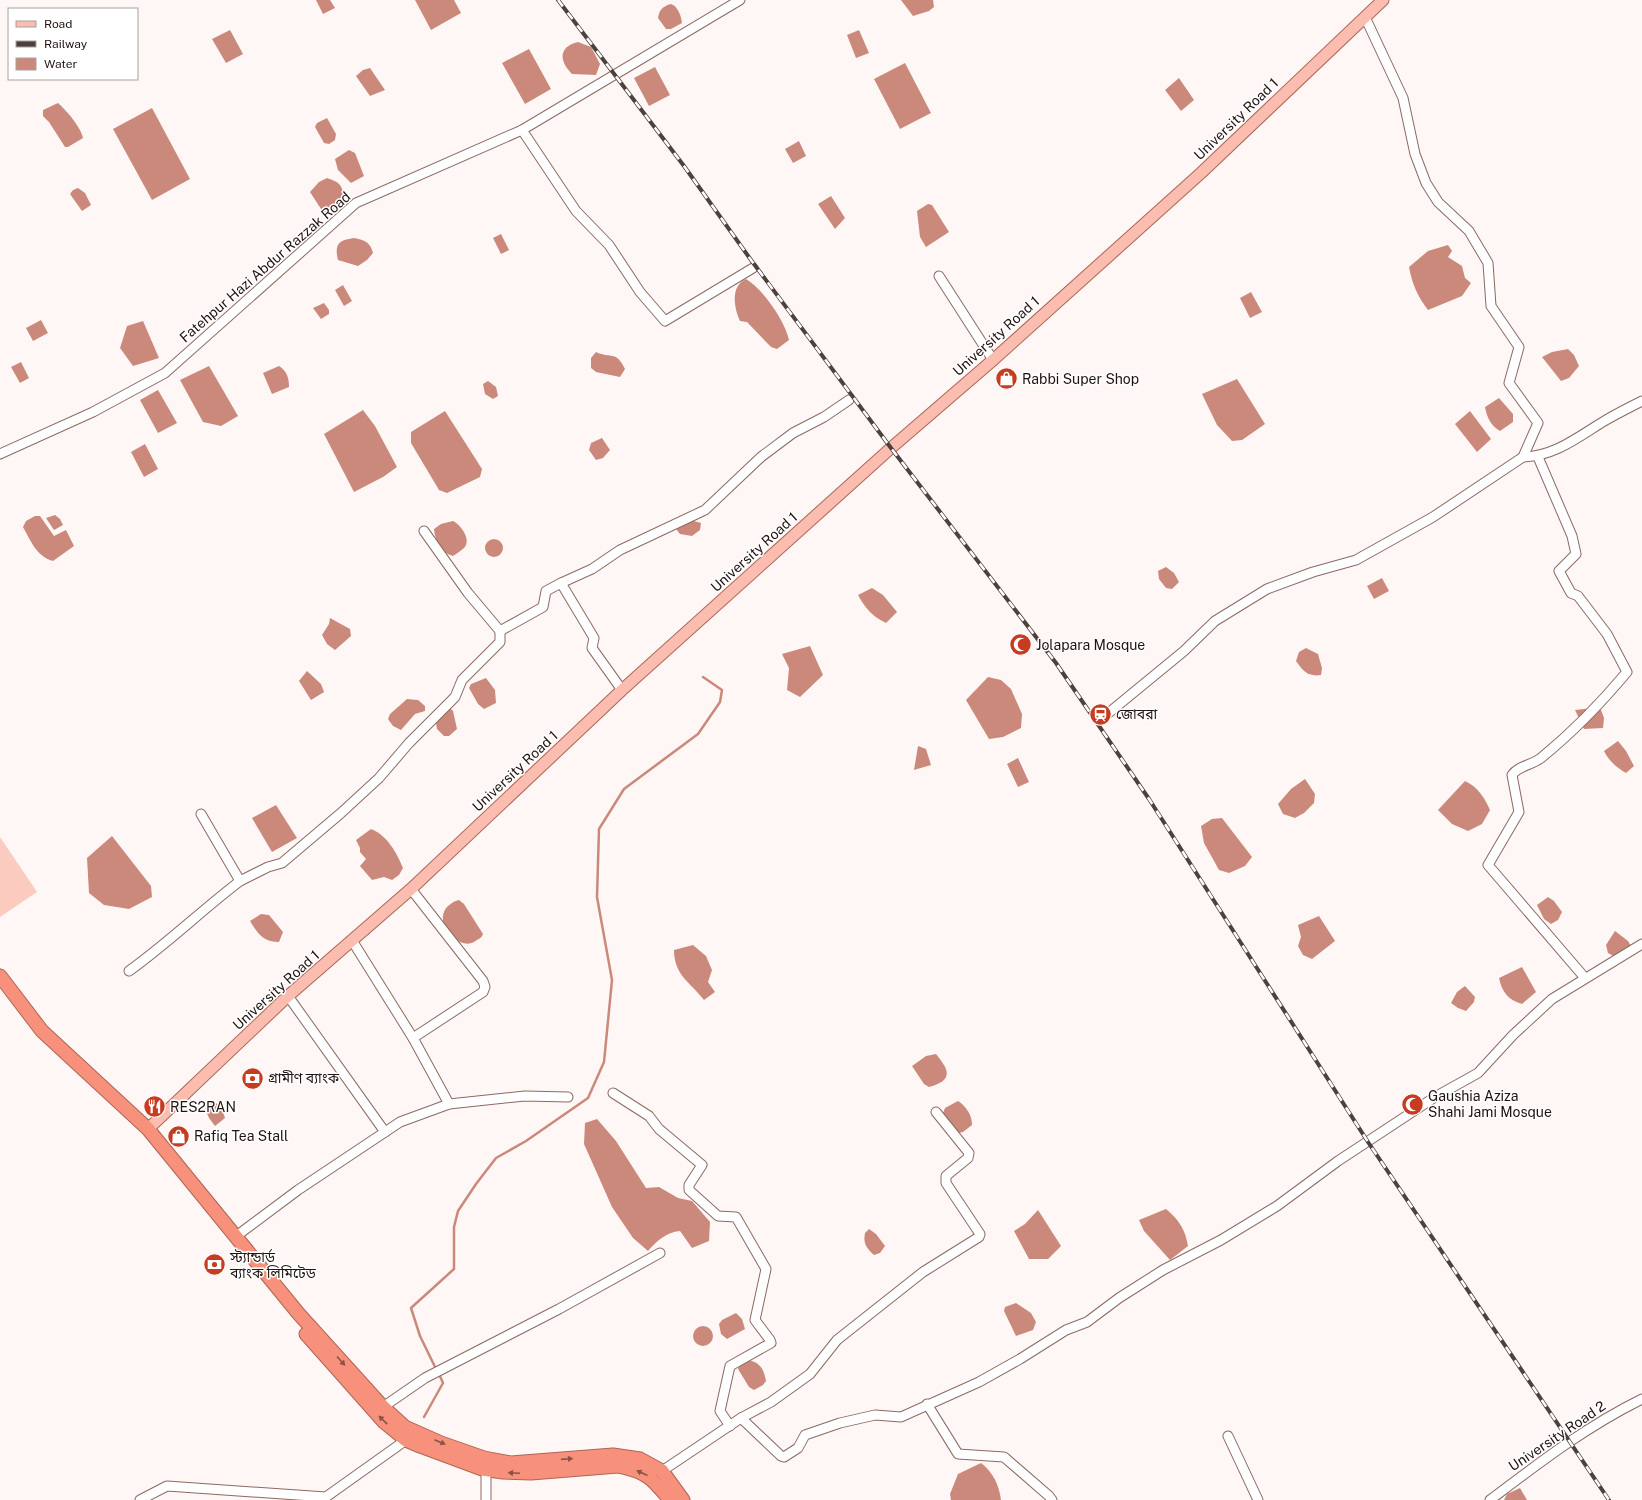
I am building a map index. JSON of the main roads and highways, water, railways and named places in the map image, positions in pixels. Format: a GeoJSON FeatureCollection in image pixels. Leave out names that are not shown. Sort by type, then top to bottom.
{"type":"FeatureCollection","features":[{"type":"Feature","properties":{"kind":"highway"},"geometry":{"type":"LineString","coordinates":[[0,976],[42,1032],[148,1129],[298,1313],[383,1407],[405,1427],[441,1443],[484,1458],[510,1463],[613,1455],[640,1459],[662,1472],[683,1500]]}},
{"type":"Feature","properties":{"kind":"highway"},"geometry":{"type":"LineString","coordinates":[[0,989],[77,1076],[115,1107],[142,1134],[331,1364],[384,1422],[406,1440],[463,1463],[486,1470],[531,1473],[618,1466],[648,1476],[670,1500]]}},
{"type":"Feature","properties":{"kind":"main road","name":"University Road 1"},"geometry":{"type":"LineString","coordinates":[[148,1129],[288,996],[353,942],[411,889],[622,690],[891,448],[993,360],[1201,173],[1383,0]]}},
{"type":"Feature","properties":{"kind":"water"},"geometry":{"type":"Polygon","coordinates":[[[316,0],[330,0],[335,8],[323,14],[316,0]]]}},
{"type":"Feature","properties":{"kind":"water"},"geometry":{"type":"Polygon","coordinates":[[[415,0],[454,0],[461,13],[431,30],[415,0]]]}},
{"type":"Feature","properties":{"kind":"water"},"geometry":{"type":"Polygon","coordinates":[[[901,0],[933,0],[934,7],[929,11],[913,16],[901,0]]]}},
{"type":"Feature","properties":{"kind":"water"},"geometry":{"type":"Polygon","coordinates":[[[671,4],[676,7],[679,12],[682,23],[671,29],[666,29],[658,18],[659,13],[666,6],[671,4]]]}},
{"type":"Feature","properties":{"kind":"water"},"geometry":{"type":"Polygon","coordinates":[[[230,30],[243,54],[226,63],[212,39],[230,30]]]}},
{"type":"Feature","properties":{"kind":"water"},"geometry":{"type":"Polygon","coordinates":[[[859,30],[869,53],[856,58],[847,35],[859,30]]]}},
{"type":"Feature","properties":{"kind":"water"},"geometry":{"type":"Polygon","coordinates":[[[578,42],[591,47],[600,64],[596,75],[572,74],[565,64],[563,59],[564,51],[571,44],[578,42]]]}},
{"type":"Feature","properties":{"kind":"water"},"geometry":{"type":"Polygon","coordinates":[[[529,49],[551,89],[525,104],[502,63],[529,49]]]}},
{"type":"Feature","properties":{"kind":"water"},"geometry":{"type":"Polygon","coordinates":[[[905,63],[931,113],[900,129],[874,79],[905,63]]]}},
{"type":"Feature","properties":{"kind":"water"},"geometry":{"type":"Polygon","coordinates":[[[655,67],[670,95],[649,106],[634,78],[655,67]]]}},
{"type":"Feature","properties":{"kind":"water"},"geometry":{"type":"Polygon","coordinates":[[[370,68],[385,90],[370,96],[356,76],[363,70],[370,68]]]}},
{"type":"Feature","properties":{"kind":"water"},"geometry":{"type":"Polygon","coordinates":[[[1179,78],[1194,100],[1181,111],[1165,90],[1179,78]]]}},
{"type":"Feature","properties":{"kind":"water"},"geometry":{"type":"Polygon","coordinates":[[[58,103],[69,114],[83,138],[68,147],[65,147],[49,122],[43,116],[43,110],[58,103]]]}},
{"type":"Feature","properties":{"kind":"water"},"geometry":{"type":"Polygon","coordinates":[[[152,108],[190,179],[152,200],[113,129],[152,108]]]}},
{"type":"Feature","properties":{"kind":"water"},"geometry":{"type":"Polygon","coordinates":[[[327,118],[336,134],[335,140],[329,144],[324,143],[315,127],[317,123],[327,118]]]}},
{"type":"Feature","properties":{"kind":"water"},"geometry":{"type":"Polygon","coordinates":[[[799,141],[806,156],[793,163],[785,149],[799,141]]]}},
{"type":"Feature","properties":{"kind":"water"},"geometry":{"type":"Polygon","coordinates":[[[349,150],[355,153],[364,176],[351,183],[338,170],[335,159],[349,150]]]}},
{"type":"Feature","properties":{"kind":"water"},"geometry":{"type":"Polygon","coordinates":[[[327,178],[336,182],[340,186],[345,201],[326,213],[321,209],[310,192],[319,182],[327,178]]]}},
{"type":"Feature","properties":{"kind":"water"},"geometry":{"type":"Polygon","coordinates":[[[78,188],[85,193],[91,205],[82,211],[70,194],[73,190],[78,188]]]}},
{"type":"Feature","properties":{"kind":"water"},"geometry":{"type":"Polygon","coordinates":[[[831,196],[845,218],[835,229],[818,204],[831,196]]]}},
{"type":"Feature","properties":{"kind":"water"},"geometry":{"type":"Polygon","coordinates":[[[928,204],[932,205],[949,232],[926,247],[920,237],[917,211],[928,204]]]}},
{"type":"Feature","properties":{"kind":"water"},"geometry":{"type":"Polygon","coordinates":[[[501,234],[509,250],[501,254],[493,238],[501,234]]]}},
{"type":"Feature","properties":{"kind":"water"},"geometry":{"type":"Polygon","coordinates":[[[354,238],[366,242],[370,246],[373,253],[367,260],[358,266],[338,260],[337,255],[337,247],[341,242],[354,238]]]}},
{"type":"Feature","properties":{"kind":"water"},"geometry":{"type":"Polygon","coordinates":[[[1448,245],[1452,251],[1448,257],[1462,266],[1465,278],[1471,283],[1462,296],[1428,310],[1416,290],[1409,267],[1428,251],[1448,245]]]}},
{"type":"Feature","properties":{"kind":"water"},"geometry":{"type":"Polygon","coordinates":[[[746,279],[766,298],[778,315],[787,332],[789,340],[777,349],[771,347],[747,322],[740,321],[736,310],[735,292],[741,282],[746,279]]]}},
{"type":"Feature","properties":{"kind":"water"},"geometry":{"type":"Polygon","coordinates":[[[343,285],[352,301],[344,306],[335,290],[343,285]]]}},
{"type":"Feature","properties":{"kind":"water"},"geometry":{"type":"Polygon","coordinates":[[[1251,292],[1262,312],[1250,318],[1240,298],[1251,292]]]}},
{"type":"Feature","properties":{"kind":"water"},"geometry":{"type":"Polygon","coordinates":[[[324,303],[329,310],[329,314],[321,319],[313,308],[324,303]]]}},
{"type":"Feature","properties":{"kind":"water"},"geometry":{"type":"Polygon","coordinates":[[[41,320],[48,333],[33,341],[26,328],[41,320]]]}},
{"type":"Feature","properties":{"kind":"water"},"geometry":{"type":"Polygon","coordinates":[[[143,321],[159,358],[133,366],[120,348],[127,326],[143,321]]]}},
{"type":"Feature","properties":{"kind":"water"},"geometry":{"type":"Polygon","coordinates":[[[1568,349],[1574,355],[1579,366],[1569,378],[1561,381],[1542,357],[1552,352],[1568,349]]]}},
{"type":"Feature","properties":{"kind":"water"},"geometry":{"type":"Polygon","coordinates":[[[596,352],[619,359],[625,369],[620,377],[596,372],[591,368],[591,358],[596,352]]]}},
{"type":"Feature","properties":{"kind":"water"},"geometry":{"type":"Polygon","coordinates":[[[21,362],[29,378],[20,383],[11,367],[21,362]]]}},
{"type":"Feature","properties":{"kind":"water"},"geometry":{"type":"Polygon","coordinates":[[[209,366],[238,416],[221,426],[203,422],[180,380],[209,366]]]}},
{"type":"Feature","properties":{"kind":"water"},"geometry":{"type":"Polygon","coordinates":[[[279,366],[287,375],[289,387],[272,394],[263,373],[279,366]]]}},
{"type":"Feature","properties":{"kind":"water"},"geometry":{"type":"Polygon","coordinates":[[[1237,379],[1265,424],[1242,440],[1232,441],[1217,425],[1202,394],[1237,379]]]}},
{"type":"Feature","properties":{"kind":"water"},"geometry":{"type":"Polygon","coordinates":[[[488,381],[496,387],[498,396],[493,399],[485,394],[483,384],[488,381]]]}},
{"type":"Feature","properties":{"kind":"water"},"geometry":{"type":"Polygon","coordinates":[[[158,390],[177,423],[158,433],[140,400],[158,390]]]}},
{"type":"Feature","properties":{"kind":"water"},"geometry":{"type":"Polygon","coordinates":[[[1499,398],[1513,414],[1513,422],[1500,431],[1490,420],[1485,407],[1499,398]]]}},
{"type":"Feature","properties":{"kind":"water"},"geometry":{"type":"Polygon","coordinates":[[[363,410],[375,426],[397,467],[383,477],[354,492],[324,434],[363,410]]]}},
{"type":"Feature","properties":{"kind":"water"},"geometry":{"type":"Polygon","coordinates":[[[445,411],[482,469],[480,477],[447,493],[439,490],[411,443],[411,432],[445,411]]]}},
{"type":"Feature","properties":{"kind":"water"},"geometry":{"type":"Polygon","coordinates":[[[1470,411],[1491,439],[1477,452],[1455,424],[1470,411]]]}},
{"type":"Feature","properties":{"kind":"water"},"geometry":{"type":"Polygon","coordinates":[[[602,438],[610,450],[603,458],[596,460],[589,450],[591,443],[602,438]]]}},
{"type":"Feature","properties":{"kind":"water"},"geometry":{"type":"Polygon","coordinates":[[[145,444],[158,469],[144,477],[131,452],[145,444]]]}},
{"type":"Feature","properties":{"kind":"water"},"geometry":{"type":"Polygon","coordinates":[[[55,515],[60,519],[63,525],[54,530],[46,518],[55,515]]]}},
{"type":"Feature","properties":{"kind":"water"},"geometry":{"type":"Polygon","coordinates":[[[35,516],[40,516],[54,536],[66,530],[74,546],[53,561],[42,556],[32,543],[23,527],[26,521],[35,516]]]}},
{"type":"Feature","properties":{"kind":"water"},"geometry":{"type":"Polygon","coordinates":[[[690,520],[701,523],[700,530],[692,536],[680,534],[676,529],[690,520]]]}},
{"type":"Feature","properties":{"kind":"water"},"geometry":{"type":"Polygon","coordinates":[[[453,521],[462,529],[467,541],[464,548],[453,556],[445,552],[439,546],[434,529],[441,524],[453,521]]]}},
{"type":"Feature","properties":{"kind":"water"},"geometry":{"type":"Polygon","coordinates":[[[494,539],[500,542],[503,548],[500,554],[494,557],[488,554],[485,548],[488,542],[494,539]]]}},
{"type":"Feature","properties":{"kind":"water"},"geometry":{"type":"Polygon","coordinates":[[[1166,567],[1174,573],[1179,582],[1172,589],[1166,588],[1159,579],[1158,571],[1166,567]]]}},
{"type":"Feature","properties":{"kind":"water"},"geometry":{"type":"Polygon","coordinates":[[[1382,578],[1389,591],[1374,599],[1367,586],[1382,578]]]}},
{"type":"Feature","properties":{"kind":"water"},"geometry":{"type":"Polygon","coordinates":[[[872,588],[883,595],[897,612],[886,623],[870,612],[858,595],[872,588]]]}},
{"type":"Feature","properties":{"kind":"water"},"geometry":{"type":"Polygon","coordinates":[[[330,618],[350,629],[351,636],[335,650],[327,644],[322,635],[329,624],[330,618]]]}},
{"type":"Feature","properties":{"kind":"water"},"geometry":{"type":"Polygon","coordinates":[[[810,646],[823,675],[800,697],[787,690],[789,668],[782,654],[810,646]]]}},
{"type":"Feature","properties":{"kind":"water"},"geometry":{"type":"Polygon","coordinates":[[[1306,648],[1318,654],[1322,668],[1321,675],[1309,674],[1301,668],[1296,661],[1299,652],[1306,648]]]}},
{"type":"Feature","properties":{"kind":"water"},"geometry":{"type":"Polygon","coordinates":[[[307,671],[321,684],[324,692],[311,700],[299,681],[307,671]]]}},
{"type":"Feature","properties":{"kind":"water"},"geometry":{"type":"Polygon","coordinates":[[[988,677],[1001,680],[1011,689],[1022,714],[1021,728],[1003,737],[989,739],[966,700],[988,677]]]}},
{"type":"Feature","properties":{"kind":"water"},"geometry":{"type":"Polygon","coordinates":[[[486,678],[495,690],[496,703],[484,709],[478,704],[469,688],[471,684],[486,678]]]}},
{"type":"Feature","properties":{"kind":"water"},"geometry":{"type":"Polygon","coordinates":[[[407,699],[418,700],[425,706],[425,711],[415,714],[401,730],[393,726],[388,719],[390,714],[407,699]]]}},
{"type":"Feature","properties":{"kind":"water"},"geometry":{"type":"Polygon","coordinates":[[[448,706],[453,711],[457,729],[449,736],[444,736],[437,729],[436,723],[448,706]]]}},
{"type":"Feature","properties":{"kind":"water"},"geometry":{"type":"Polygon","coordinates":[[[1593,708],[1601,710],[1604,718],[1603,728],[1584,729],[1575,710],[1593,708]]]}},
{"type":"Feature","properties":{"kind":"water"},"geometry":{"type":"Polygon","coordinates":[[[1618,741],[1626,751],[1634,766],[1626,773],[1619,769],[1608,758],[1604,751],[1618,741]]]}},
{"type":"Feature","properties":{"kind":"water"},"geometry":{"type":"Polygon","coordinates":[[[918,746],[926,749],[931,765],[914,770],[918,746]]]}},
{"type":"Feature","properties":{"kind":"water"},"geometry":{"type":"Polygon","coordinates":[[[1018,758],[1029,782],[1018,787],[1007,764],[1018,758]]]}},
{"type":"Feature","properties":{"kind":"water"},"geometry":{"type":"Polygon","coordinates":[[[1305,779],[1315,794],[1314,803],[1304,813],[1295,818],[1283,814],[1278,804],[1291,789],[1305,779]]]}},
{"type":"Feature","properties":{"kind":"water"},"geometry":{"type":"Polygon","coordinates":[[[1465,781],[1474,786],[1490,810],[1482,824],[1468,831],[1452,824],[1438,810],[1465,781]]]}},
{"type":"Feature","properties":{"kind":"water"},"geometry":{"type":"Polygon","coordinates":[[[276,805],[297,838],[272,852],[252,818],[276,805]]]}},
{"type":"Feature","properties":{"kind":"water"},"geometry":{"type":"Polygon","coordinates":[[[1222,818],[1252,857],[1245,866],[1229,873],[1219,870],[1204,843],[1201,826],[1212,819],[1222,818]]]}},
{"type":"Feature","properties":{"kind":"water"},"geometry":{"type":"Polygon","coordinates":[[[371,829],[387,840],[398,856],[403,868],[399,875],[392,880],[384,877],[372,880],[360,866],[366,859],[360,852],[360,848],[356,840],[371,829]]]}},
{"type":"Feature","properties":{"kind":"water"},"geometry":{"type":"Polygon","coordinates":[[[112,836],[151,886],[152,897],[129,909],[104,905],[89,893],[87,858],[112,836]]]}},
{"type":"Feature","properties":{"kind":"water"},"geometry":{"type":"Polygon","coordinates":[[[1548,897],[1554,901],[1562,912],[1558,920],[1551,924],[1544,919],[1537,905],[1548,897]]]}},
{"type":"Feature","properties":{"kind":"water"},"geometry":{"type":"Polygon","coordinates":[[[459,900],[464,904],[483,934],[474,942],[467,944],[454,939],[445,926],[443,919],[444,912],[448,906],[459,900]]]}},
{"type":"Feature","properties":{"kind":"water"},"geometry":{"type":"Polygon","coordinates":[[[261,914],[269,915],[283,932],[279,942],[273,942],[265,939],[253,926],[250,921],[261,914]]]}},
{"type":"Feature","properties":{"kind":"water"},"geometry":{"type":"Polygon","coordinates":[[[1319,916],[1335,941],[1312,959],[1303,955],[1298,946],[1301,937],[1298,925],[1319,916]]]}},
{"type":"Feature","properties":{"kind":"water"},"geometry":{"type":"Polygon","coordinates":[[[1615,931],[1628,941],[1631,946],[1615,957],[1608,953],[1606,945],[1615,931]]]}},
{"type":"Feature","properties":{"kind":"water"},"geometry":{"type":"Polygon","coordinates":[[[693,945],[706,956],[712,970],[708,982],[715,992],[704,1000],[684,978],[675,959],[674,950],[693,945]]]}},
{"type":"Feature","properties":{"kind":"water"},"geometry":{"type":"Polygon","coordinates":[[[1522,967],[1536,992],[1522,1004],[1506,995],[1499,978],[1522,967]]]}},
{"type":"Feature","properties":{"kind":"water"},"geometry":{"type":"Polygon","coordinates":[[[1465,986],[1475,997],[1474,1002],[1466,1011],[1451,1003],[1457,992],[1465,986]]]}},
{"type":"Feature","properties":{"kind":"water"},"geometry":{"type":"Polygon","coordinates":[[[936,1054],[944,1065],[947,1074],[946,1078],[942,1081],[929,1087],[924,1084],[912,1066],[926,1056],[936,1054]]]}},
{"type":"Feature","properties":{"kind":"water"},"geometry":{"type":"Polygon","coordinates":[[[958,1101],[964,1105],[968,1111],[972,1125],[963,1132],[959,1133],[943,1113],[945,1108],[958,1101]]]}},
{"type":"Feature","properties":{"kind":"water"},"geometry":{"type":"Polygon","coordinates":[[[215,1102],[222,1109],[225,1118],[215,1126],[205,1109],[211,1103],[215,1102]]]}},
{"type":"Feature","properties":{"kind":"water"},"geometry":{"type":"Polygon","coordinates":[[[597,1119],[616,1141],[646,1188],[659,1187],[678,1198],[692,1201],[710,1222],[709,1241],[692,1248],[680,1231],[670,1233],[662,1238],[648,1251],[633,1238],[612,1207],[584,1144],[585,1123],[597,1119]]]}},
{"type":"Feature","properties":{"kind":"water"},"geometry":{"type":"Polygon","coordinates":[[[1166,1209],[1181,1225],[1188,1246],[1170,1260],[1144,1231],[1139,1220],[1166,1209]]]}},
{"type":"Feature","properties":{"kind":"water"},"geometry":{"type":"Polygon","coordinates":[[[1038,1210],[1061,1246],[1048,1259],[1029,1259],[1014,1231],[1025,1224],[1038,1210]]]}},
{"type":"Feature","properties":{"kind":"water"},"geometry":{"type":"Polygon","coordinates":[[[869,1229],[876,1234],[885,1246],[880,1253],[874,1255],[867,1248],[864,1240],[865,1233],[869,1229]]]}},
{"type":"Feature","properties":{"kind":"water"},"geometry":{"type":"Polygon","coordinates":[[[1016,1303],[1031,1313],[1036,1322],[1033,1330],[1016,1336],[1004,1311],[1005,1307],[1016,1303]]]}},
{"type":"Feature","properties":{"kind":"water"},"geometry":{"type":"Polygon","coordinates":[[[736,1313],[742,1319],[745,1329],[727,1339],[721,1334],[719,1324],[722,1320],[736,1313]]]}},
{"type":"Feature","properties":{"kind":"water"},"geometry":{"type":"Polygon","coordinates":[[[703,1326],[710,1329],[713,1336],[710,1343],[703,1346],[696,1343],[693,1336],[696,1329],[703,1326]]]}},
{"type":"Feature","properties":{"kind":"water"},"geometry":{"type":"Polygon","coordinates":[[[749,1360],[761,1367],[766,1381],[763,1385],[754,1390],[749,1387],[738,1369],[739,1366],[749,1360]]]}},
{"type":"Feature","properties":{"kind":"water"},"geometry":{"type":"Polygon","coordinates":[[[981,1463],[989,1470],[995,1479],[1001,1500],[951,1500],[950,1494],[958,1474],[981,1463]]]}},
{"type":"Feature","properties":{"kind":"water"},"geometry":{"type":"Polygon","coordinates":[[[1520,1488],[1527,1500],[1504,1500],[1507,1494],[1520,1488]]]}},
{"type":"Feature","properties":{"kind":"waterway"},"geometry":{"type":"LineString","coordinates":[[436,1369],[420,1336],[411,1308],[454,1269],[454,1227],[458,1211],[496,1158],[526,1141],[588,1098],[604,1062],[612,980],[597,897],[599,829],[624,789],[698,734],[720,702],[722,690],[703,677]]}},
{"type":"Feature","properties":{"kind":"waterway"},"geometry":{"type":"LineString","coordinates":[[424,1417],[443,1383],[439,1374]]}},
{"type":"Feature","properties":{"kind":"railway"},"geometry":{"type":"LineString","coordinates":[[558,0],[684,166],[751,260],[891,448],[1056,663],[1149,799],[1368,1142],[1609,1500]]}},
{"type":"Feature","properties":{"kind":"place","name":"Rabbi Super Shop"},"geometry":{"type":"Point","coordinates":[1007,379]}},
{"type":"Feature","properties":{"kind":"place","name":"Jolapara Mosque"},"geometry":{"type":"Point","coordinates":[1021,645]}},
{"type":"Feature","properties":{"kind":"place","name":"জোবরা"},"geometry":{"type":"Point","coordinates":[1101,714]}},
{"type":"Feature","properties":{"kind":"place","name":"গ্রামীণ ব্যাংক"},"geometry":{"type":"Point","coordinates":[253,1078]}},
{"type":"Feature","properties":{"kind":"place","name":"Gaushia Aziza Shahi Jami Mosque"},"geometry":{"type":"Point","coordinates":[1413,1104]}},
{"type":"Feature","properties":{"kind":"place","name":"RES2RAN"},"geometry":{"type":"Point","coordinates":[154,1107]}},
{"type":"Feature","properties":{"kind":"place","name":"Rafiq Tea Stall"},"geometry":{"type":"Point","coordinates":[178,1136]}},
{"type":"Feature","properties":{"kind":"place","name":"স্ট্যান্ডার্ড ব্যাংক লিমিটেড"},"geometry":{"type":"Point","coordinates":[215,1265]}}]}
